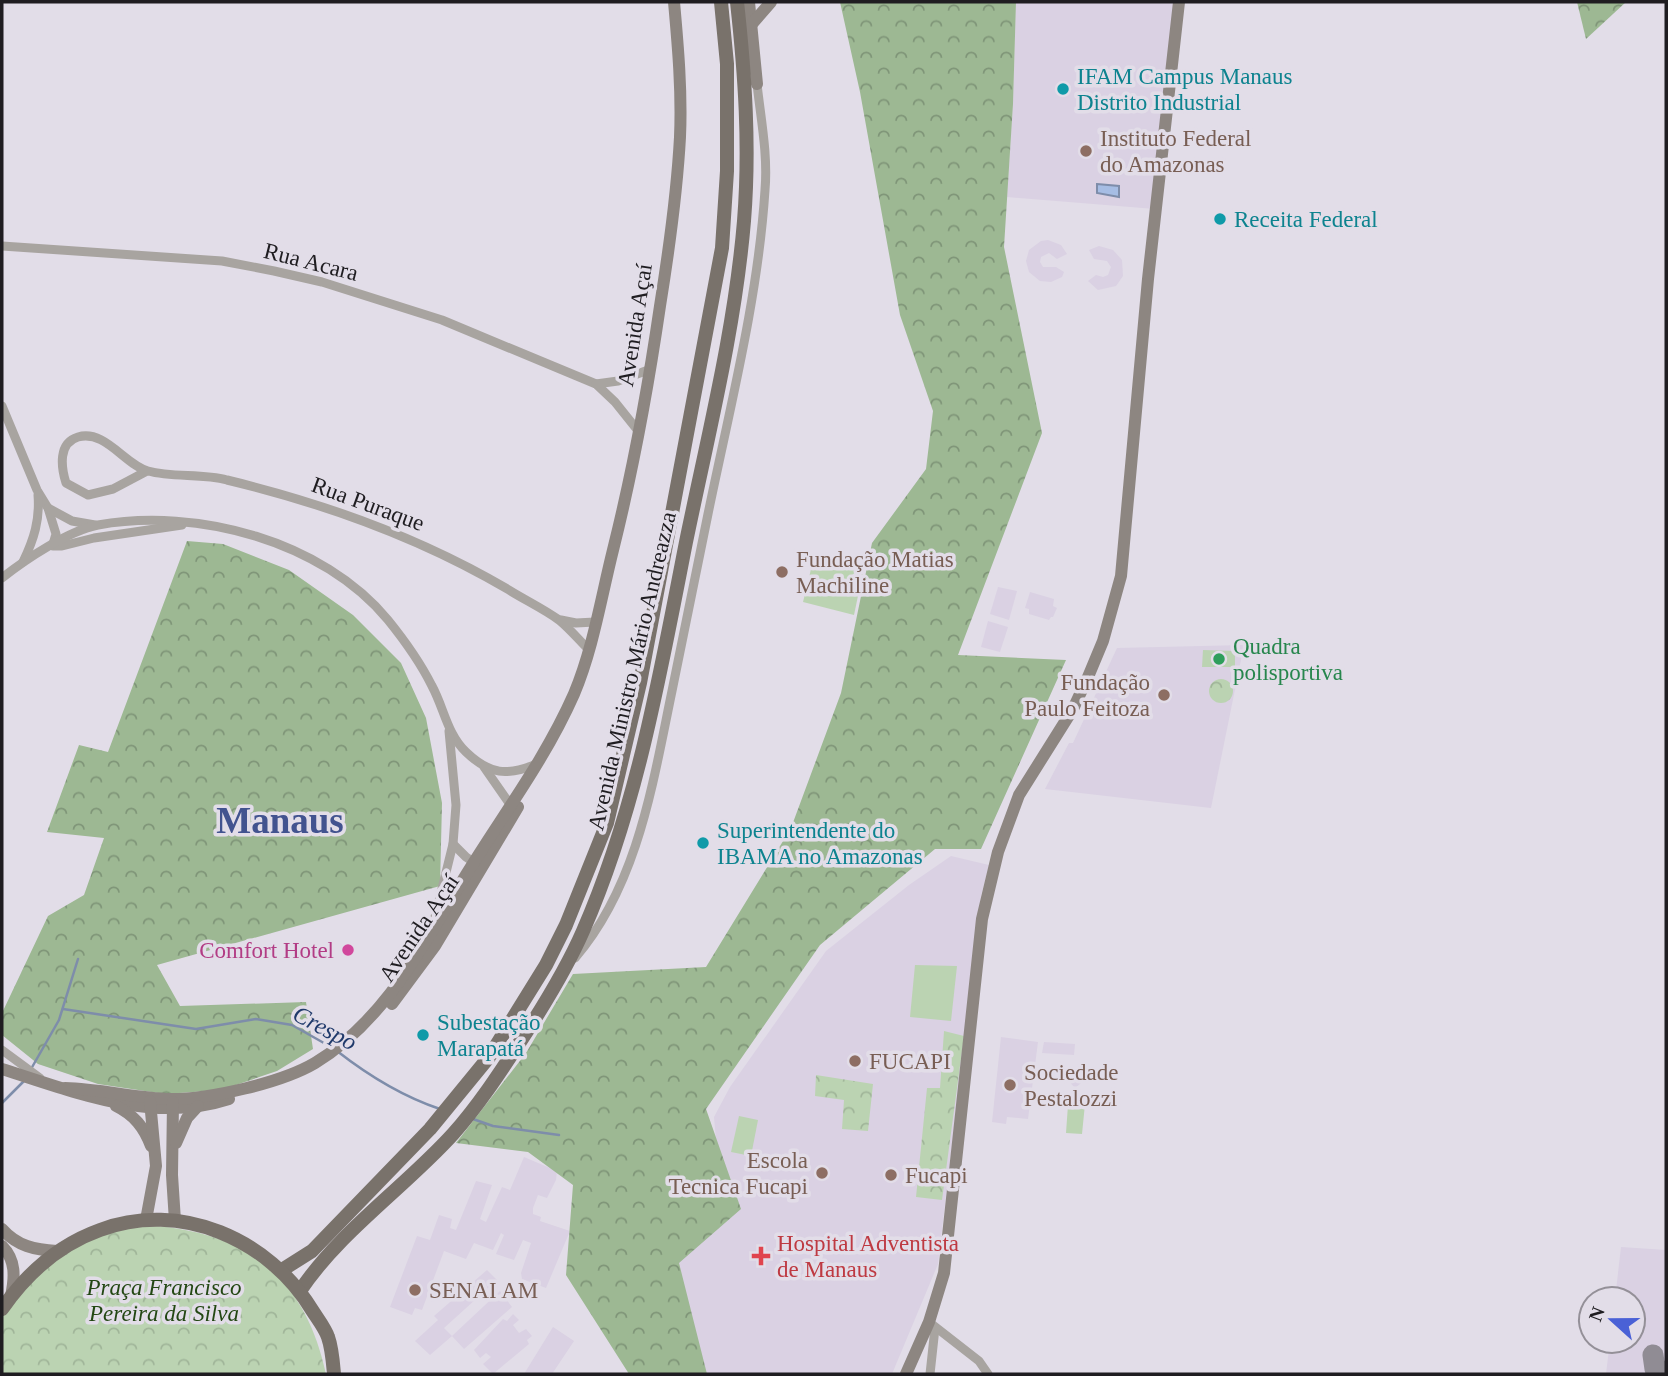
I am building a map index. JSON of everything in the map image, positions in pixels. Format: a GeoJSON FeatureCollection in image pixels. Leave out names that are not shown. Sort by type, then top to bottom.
{"type":"FeatureCollection","features":[{"type":"Feature","properties":{"kind":"main road","name":"Avenida Ministro Mário Andreazza"},"geometry":{"type":"LineString","coordinates":[[282,1270],[312,1251],[456,1099],[489,1057],[525,1000],[566,925],[607,823],[643,670],[722,248],[727,171],[727,64],[721,2]]}},
{"type":"Feature","properties":{"kind":"main road","name":"Avenida Ministro Mário Andreazza"},"geometry":{"type":"LineString","coordinates":[[300,1291],[324,1258],[453,1133],[521,1041],[561,975],[582,933],[610,864],[626,813],[656,691],[736,287],[744,221],[751,85],[737,2]]}},
{"type":"Feature","properties":{"kind":"main road"},"geometry":{"type":"LineString","coordinates":[[727,64],[736,82],[751,85]]}},
{"type":"Feature","properties":{"kind":"main road"},"geometry":{"type":"LineString","coordinates":[[692,405],[713,408]]}},
{"type":"Feature","properties":{"kind":"main road"},"geometry":{"type":"LineString","coordinates":[[2,1309],[32,1271],[57,1251],[99,1230],[146,1220],[175,1221],[228,1234],[257,1250],[282,1270],[300,1291],[328,1337],[334,1374]]}},
{"type":"Feature","properties":{"kind":"street","name":"Avenida Açaí"},"geometry":{"type":"LineString","coordinates":[[172,1104],[198,1106],[285,1084],[317,1070],[342,1054],[388,1010],[411,981],[539,763],[574,693],[589,650],[621,518],[651,369],[671,231],[680,134],[674,2]]}},
{"type":"Feature","properties":{"kind":"street","name":"Avenida Ministro Mário Andreazza"},"geometry":{"type":"LineString","coordinates":[[749,2],[751,85]]}},
{"type":"Feature","properties":{"kind":"street"},"geometry":{"type":"LineString","coordinates":[[751,25],[771,2]]}},
{"type":"Feature","properties":{"kind":"street"},"geometry":{"type":"LineString","coordinates":[[930,1374],[932,1325],[944,1273],[982,919],[998,852],[1019,795],[1073,709],[1088,677],[1103,641],[1121,576],[1149,278],[1179,2]]}},
{"type":"Feature","properties":{"kind":"street"},"geometry":{"type":"LineString","coordinates":[[561,975],[606,915],[617,893],[645,812],[663,734],[747,325],[762,228],[766,161],[751,85]]}},
{"type":"Feature","properties":{"kind":"street","name":"Rua Acara"},"geometry":{"type":"LineString","coordinates":[[2,246],[222,261],[322,282],[442,320],[596,384],[615,402],[639,432]]}},
{"type":"Feature","properties":{"kind":"street"},"geometry":{"type":"LineString","coordinates":[[596,384],[618,381],[651,369]]}},
{"type":"Feature","properties":{"kind":"street"},"geometry":{"type":"LineString","coordinates":[[2,406],[37,489],[48,508],[56,534],[53,546]]}},
{"type":"Feature","properties":{"kind":"street","name":"Rua Puraque"},"geometry":{"type":"LineString","coordinates":[[147,471],[113,489],[88,495],[66,483],[61,468],[62,455],[69,443],[78,437],[89,436],[101,440],[147,471],[224,479],[365,520],[453,559],[559,620],[589,650]]}},
{"type":"Feature","properties":{"kind":"street"},"geometry":{"type":"LineString","coordinates":[[22,562],[37,530],[37,489]]}},
{"type":"Feature","properties":{"kind":"street"},"geometry":{"type":"LineString","coordinates":[[48,508],[72,521],[97,525],[165,521],[233,529],[275,541],[316,561],[352,585],[386,617],[412,650],[433,688],[449,729],[464,751],[482,765],[499,773],[518,772],[539,763]]}},
{"type":"Feature","properties":{"kind":"street"},"geometry":{"type":"LineString","coordinates":[[53,546],[189,523]]}},
{"type":"Feature","properties":{"kind":"street"},"geometry":{"type":"LineString","coordinates":[[2,578],[22,562],[53,546],[62,538],[97,525]]}},
{"type":"Feature","properties":{"kind":"street","name":"Rua Puraque"},"geometry":{"type":"LineString","coordinates":[[559,620],[595,622]]}},
{"type":"Feature","properties":{"kind":"street","name":"Avenida Açaí"},"geometry":{"type":"LineString","coordinates":[[512,809],[544,764],[580,695],[588,669],[589,650]]}},
{"type":"Feature","properties":{"kind":"street"},"geometry":{"type":"LineString","coordinates":[[430,934],[453,844],[456,805],[449,729]]}},
{"type":"Feature","properties":{"kind":"street"},"geometry":{"type":"LineString","coordinates":[[482,765],[512,809]]}},
{"type":"Feature","properties":{"kind":"street"},"geometry":{"type":"LineString","coordinates":[[453,844],[478,865]]}},
{"type":"Feature","properties":{"kind":"street","name":"Avenida Açaí"},"geometry":{"type":"LineString","coordinates":[[172,1104],[282,1077],[313,1064],[338,1047],[383,1005],[478,865]]}},
{"type":"Feature","properties":{"kind":"street"},"geometry":{"type":"LineString","coordinates":[[2,1050],[48,1084]]}},
{"type":"Feature","properties":{"kind":"street"},"geometry":{"type":"LineString","coordinates":[[2,1069],[103,1100],[127,1112],[140,1124],[156,1157]]}},
{"type":"Feature","properties":{"kind":"street"},"geometry":{"type":"LineString","coordinates":[[65,1088],[89,1088],[150,1103]]}},
{"type":"Feature","properties":{"kind":"street"},"geometry":{"type":"LineString","coordinates":[[103,1100],[172,1104],[175,1221]]}},
{"type":"Feature","properties":{"kind":"street"},"geometry":{"type":"LineString","coordinates":[[146,1220],[156,1157],[150,1103]]}},
{"type":"Feature","properties":{"kind":"street"},"geometry":{"type":"LineString","coordinates":[[172,1157],[181,1128],[191,1111],[198,1106]]}},
{"type":"Feature","properties":{"kind":"street"},"geometry":{"type":"LineString","coordinates":[[2,1229],[26,1247],[57,1251]]}},
{"type":"Feature","properties":{"kind":"street"},"geometry":{"type":"LineString","coordinates":[[2,1246],[12,1261],[14,1271],[11,1296]]}},
{"type":"Feature","properties":{"kind":"street"},"geometry":{"type":"LineString","coordinates":[[12,1261],[21,1262],[25,1258],[26,1247]]}},
{"type":"Feature","properties":{"kind":"street"},"geometry":{"type":"LineString","coordinates":[[932,1325],[979,1361],[988,1374]]}},
{"type":"Feature","properties":{"kind":"street"},"geometry":{"type":"LineString","coordinates":[[906,1374],[932,1325]]}},
{"type":"Feature","properties":{"kind":"shaded area","name":"Instituto Federal do Amazonas"},"geometry":{"type":"Polygon","coordinates":[[[1016,2],[1178,2],[1155,209],[1007,197],[1016,2]]]}},
{"type":"Feature","properties":{"kind":"shaded area"},"geometry":{"type":"Polygon","coordinates":[[[1048,240],[1061,245],[1067,254],[1057,259],[1049,253],[1041,257],[1043,267],[1056,267],[1064,272],[1062,277],[1051,282],[1040,281],[1029,272],[1026,261],[1029,250],[1041,241],[1048,240]]]}},
{"type":"Feature","properties":{"kind":"shaded area"},"geometry":{"type":"Polygon","coordinates":[[[1099,246],[1113,250],[1122,260],[1123,276],[1116,286],[1098,290],[1088,281],[1096,275],[1108,275],[1111,267],[1107,261],[1094,259],[1089,250],[1099,246]]]}},
{"type":"Feature","properties":{"kind":"shaded area"},"geometry":{"type":"Polygon","coordinates":[[[998,587],[1017,591],[1009,620],[990,614],[998,587]]]}},
{"type":"Feature","properties":{"kind":"shaded area"},"geometry":{"type":"Polygon","coordinates":[[[1030,592],[1054,599],[1053,606],[1057,608],[1053,617],[1049,620],[1029,614],[1029,609],[1025,608],[1030,592]]]}},
{"type":"Feature","properties":{"kind":"shaded area"},"geometry":{"type":"Polygon","coordinates":[[[988,621],[1008,627],[1000,652],[981,647],[988,621]]]}},
{"type":"Feature","properties":{"kind":"shaded area","name":"Fundação Paulo Feitoza"},"geometry":{"type":"Polygon","coordinates":[[[1244,645],[1211,808],[1045,789],[1069,743],[1073,743],[1117,648],[1244,645]]]}},
{"type":"Feature","properties":{"kind":"shaded area","name":"FUCAPI"},"geometry":{"type":"Polygon","coordinates":[[[951,856],[989,865],[981,896],[938,1264],[892,1374],[704,1374],[647,1182],[717,1152],[714,1117],[730,1087],[826,951],[909,885],[951,856]]]}},
{"type":"Feature","properties":{"kind":"shaded area"},"geometry":{"type":"Polygon","coordinates":[[[1001,1037],[1038,1042],[1028,1119],[1007,1117],[1006,1124],[992,1122],[1001,1037]]]}},
{"type":"Feature","properties":{"kind":"shaded area"},"geometry":{"type":"Polygon","coordinates":[[[1044,1042],[1075,1044],[1074,1055],[1042,1053],[1044,1042]]]}},
{"type":"Feature","properties":{"kind":"shaded area"},"geometry":{"type":"Polygon","coordinates":[[[1082,1064],[1090,1076],[1075,1088],[1065,1077],[1082,1064]]]}},
{"type":"Feature","properties":{"kind":"shaded area"},"geometry":{"type":"Polygon","coordinates":[[[524,1157],[557,1171],[556,1180],[547,1198],[538,1195],[533,1214],[541,1217],[540,1221],[570,1231],[546,1288],[522,1279],[521,1273],[531,1243],[523,1240],[514,1260],[496,1254],[504,1235],[501,1233],[493,1250],[474,1243],[466,1259],[444,1251],[422,1310],[415,1308],[412,1315],[390,1307],[417,1236],[430,1240],[439,1215],[452,1219],[450,1228],[456,1230],[476,1181],[492,1185],[480,1219],[486,1222],[502,1187],[510,1190],[524,1157]]]}},
{"type":"Feature","properties":{"kind":"shaded area"},"geometry":{"type":"Polygon","coordinates":[[[1621,1247],[1666,1250],[1666,1374],[1606,1374],[1608,1355],[1647,1355],[1647,1285],[1617,1285],[1621,1247]]]}},
{"type":"Feature","properties":{"kind":"shaded area"},"geometry":{"type":"Polygon","coordinates":[[[487,1270],[497,1280],[444,1328],[452,1336],[430,1355],[415,1341],[438,1320],[434,1316],[487,1270]]]}},
{"type":"Feature","properties":{"kind":"shaded area"},"geometry":{"type":"Polygon","coordinates":[[[500,1291],[512,1307],[464,1349],[452,1336],[500,1291]]]}},
{"type":"Feature","properties":{"kind":"shaded area"},"geometry":{"type":"Polygon","coordinates":[[[513,1314],[519,1320],[513,1325],[519,1333],[526,1329],[532,1336],[527,1340],[529,1344],[493,1374],[483,1364],[491,1357],[486,1353],[480,1358],[474,1350],[503,1319],[507,1321],[513,1314]]]}},
{"type":"Feature","properties":{"kind":"shaded area"},"geometry":{"type":"Polygon","coordinates":[[[553,1327],[574,1341],[552,1374],[524,1374],[553,1327]]]}},
{"type":"Feature","properties":{"kind":"green space"},"geometry":{"type":"Polygon","coordinates":[[[840,2],[1016,2],[1004,247],[1042,433],[958,655],[1066,660],[981,849],[935,849],[820,945],[706,1109],[741,1209],[679,1263],[707,1374],[629,1374],[566,1275],[573,1185],[528,1152],[456,1143],[526,1053],[573,974],[706,967],[791,828],[841,693],[872,543],[926,469],[933,411],[900,315],[860,92],[840,2]]]}},
{"type":"Feature","properties":{"kind":"green space"},"geometry":{"type":"Polygon","coordinates":[[[1577,2],[1626,2],[1586,39],[1577,2]]]}},
{"type":"Feature","properties":{"kind":"green space"},"geometry":{"type":"Polygon","coordinates":[[[187,541],[223,544],[289,570],[353,615],[401,663],[426,718],[442,803],[440,886],[157,965],[180,1006],[306,1002],[313,1049],[277,1071],[221,1090],[165,1094],[98,1084],[38,1064],[2,1035],[2,1013],[48,916],[84,895],[104,838],[47,832],[79,745],[108,752],[187,541]]]}},
{"type":"Feature","properties":{"kind":"green space"},"geometry":{"type":"Polygon","coordinates":[[[814,557],[864,567],[854,615],[803,602],[814,557]]]}},
{"type":"Feature","properties":{"kind":"green space","name":"Quadra polisportiva"},"geometry":{"type":"Polygon","coordinates":[[[1203,650],[1235,651],[1235,667],[1202,667],[1203,650]]]}},
{"type":"Feature","properties":{"kind":"green space"},"geometry":{"type":"Polygon","coordinates":[[[1221,679],[1229,683],[1233,691],[1229,699],[1221,703],[1213,699],[1209,691],[1213,683],[1221,679]]]}},
{"type":"Feature","properties":{"kind":"green space"},"geometry":{"type":"Polygon","coordinates":[[[915,965],[957,966],[951,1021],[910,1017],[915,965]]]}},
{"type":"Feature","properties":{"kind":"green space"},"geometry":{"type":"Polygon","coordinates":[[[944,1031],[964,1036],[942,1200],[916,1197],[927,1088],[940,1088],[944,1031]]]}},
{"type":"Feature","properties":{"kind":"green space"},"geometry":{"type":"Polygon","coordinates":[[[816,1075],[873,1084],[868,1131],[842,1129],[844,1100],[815,1096],[816,1075]]]}},
{"type":"Feature","properties":{"kind":"green space"},"geometry":{"type":"Polygon","coordinates":[[[1085,1104],[1082,1134],[1066,1133],[1068,1105],[1077,1107],[1085,1104]]]}},
{"type":"Feature","properties":{"kind":"green space"},"geometry":{"type":"Polygon","coordinates":[[[739,1116],[758,1120],[751,1156],[731,1152],[739,1116]]]}},
{"type":"Feature","properties":{"kind":"green space","name":"Praça Francisco Pereira da Silva"},"geometry":{"type":"Polygon","coordinates":[[[156,1226],[220,1239],[269,1268],[288,1288],[304,1313],[317,1341],[326,1374],[2,1374],[2,1320],[7,1308],[28,1283],[57,1259],[85,1241],[126,1229],[156,1226]]]}},
{"type":"Feature","properties":{"kind":"water"},"geometry":{"type":"Polygon","coordinates":[[[1097,184],[1119,186],[1119,197],[1097,193],[1097,184]]]}},
{"type":"Feature","properties":{"kind":"waterway","name":"Crespo"},"geometry":{"type":"LineString","coordinates":[[31,1069],[59,1020],[78,959]]}},
{"type":"Feature","properties":{"kind":"waterway","name":"Crespo"},"geometry":{"type":"LineString","coordinates":[[63,1009],[196,1029],[256,1019],[292,1025],[331,1047]]}},
{"type":"Feature","properties":{"kind":"waterway","name":"Crespo"},"geometry":{"type":"LineString","coordinates":[[337,1051],[386,1084],[440,1109]]}},
{"type":"Feature","properties":{"kind":"waterway","name":"Crespo"},"geometry":{"type":"LineString","coordinates":[[2,1103],[24,1081]]}},
{"type":"Feature","properties":{"kind":"waterway","name":"Crespo"},"geometry":{"type":"LineString","coordinates":[[473,1119],[493,1126],[559,1135]]}},
{"type":"Feature","properties":{"kind":"taxiway"},"geometry":{"type":"LineString","coordinates":[[1653,1355],[1655,1369],[1666,1372]]}},
{"type":"Feature","properties":{"kind":"place","name":"IFAM Campus Manaus Distrito Industrial"},"geometry":{"type":"Point","coordinates":[1063,89]}},
{"type":"Feature","properties":{"kind":"place","name":"Instituto Federal do Amazonas"},"geometry":{"type":"Point","coordinates":[1086,151]}},
{"type":"Feature","properties":{"kind":"place","name":"Receita Federal"},"geometry":{"type":"Point","coordinates":[1220,219]}},
{"type":"Feature","properties":{"kind":"place","name":"Fundação Matias Machiline"},"geometry":{"type":"Point","coordinates":[782,572]}},
{"type":"Feature","properties":{"kind":"place","name":"Quadra polisportiva"},"geometry":{"type":"Point","coordinates":[1219,659]}},
{"type":"Feature","properties":{"kind":"place","name":"Fundação Paulo Feitoza"},"geometry":{"type":"Point","coordinates":[1164,695]}},
{"type":"Feature","properties":{"kind":"place","name":"Superintendente do IBAMA no Amazonas"},"geometry":{"type":"Point","coordinates":[703,843]}},
{"type":"Feature","properties":{"kind":"place","name":"Comfort Hotel"},"geometry":{"type":"Point","coordinates":[348,950]}},
{"type":"Feature","properties":{"kind":"place","name":"Subestação Marapatá"},"geometry":{"type":"Point","coordinates":[423,1035]}},
{"type":"Feature","properties":{"kind":"place","name":"FUCAPI"},"geometry":{"type":"Point","coordinates":[855,1061]}},
{"type":"Feature","properties":{"kind":"place","name":"Sociedade Pestalozzi"},"geometry":{"type":"Point","coordinates":[1010,1085]}},
{"type":"Feature","properties":{"kind":"place","name":"Escola Tecnica Fucapi"},"geometry":{"type":"Point","coordinates":[822,1173]}},
{"type":"Feature","properties":{"kind":"place","name":"Fucapi"},"geometry":{"type":"Point","coordinates":[891,1175]}},
{"type":"Feature","properties":{"kind":"place","name":"Hospital Adventista de Manaus"},"geometry":{"type":"Point","coordinates":[761,1256]}},
{"type":"Feature","properties":{"kind":"place","name":"SENAI AM"},"geometry":{"type":"Point","coordinates":[415,1290]}},
{"type":"Feature","properties":{"kind":"district","name":"Manaus"},"geometry":{"type":"Point","coordinates":[280,820]}}]}
